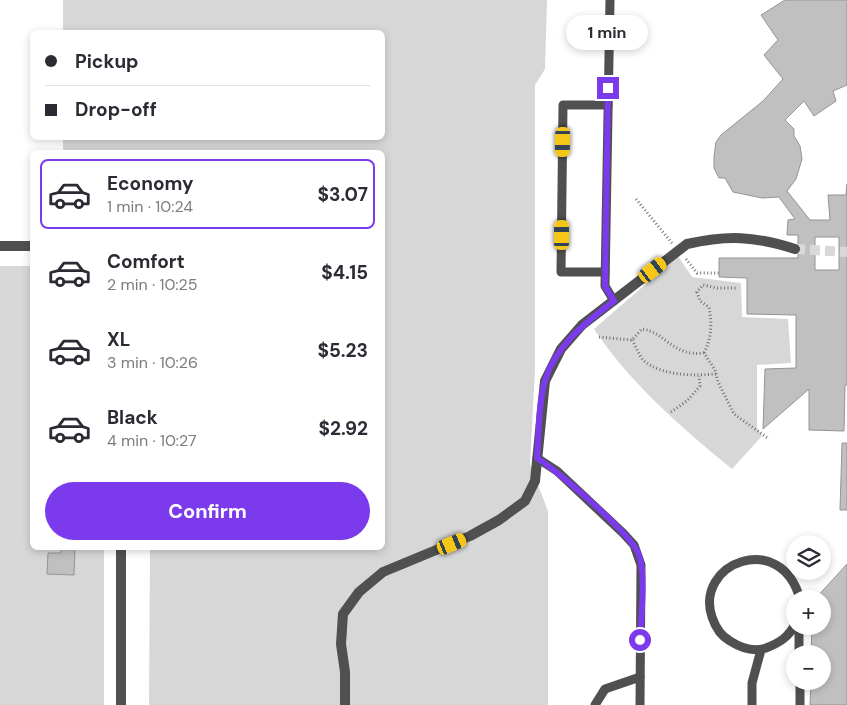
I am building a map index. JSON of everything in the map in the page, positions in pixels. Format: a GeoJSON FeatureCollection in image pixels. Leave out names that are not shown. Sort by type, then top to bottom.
{"type":"FeatureCollection","features":[{"type":"Feature","properties":{"kind":"street"},"geometry":{"type":"LineString","coordinates":[[345,705],[345,672],[341,644],[343,614],[359,592],[383,572],[470,536],[499,520],[525,500],[535,480],[545,381],[561,349],[582,325],[687,244],[715,239],[762,239],[795,249]]}},
{"type":"Feature","properties":{"kind":"street"},"geometry":{"type":"LineString","coordinates":[[0,246],[30,246]]}},
{"type":"Feature","properties":{"kind":"street"},"geometry":{"type":"LineString","coordinates":[[121,550],[121,705]]}},
{"type":"Feature","properties":{"kind":"lane"},"geometry":{"type":"LineString","coordinates":[[610,0],[605,286],[614,301]]}},
{"type":"Feature","properties":{"kind":"lane"},"geometry":{"type":"LineString","coordinates":[[605,272],[562,272],[563,105],[608,105]]}},
{"type":"Feature","properties":{"kind":"lane"},"geometry":{"type":"LineString","coordinates":[[537,458],[557,471],[623,533],[639,554],[641,564],[640,705]]}},
{"type":"Feature","properties":{"kind":"lane"},"geometry":{"type":"LineString","coordinates":[[788,635],[778,644],[761,650],[743,648],[728,640],[716,627],[710,610],[711,592],[719,576],[732,564],[749,559],[767,560],[783,568],[795,581],[798,590]]}},
{"type":"Feature","properties":{"kind":"lane"},"geometry":{"type":"LineString","coordinates":[[752,705],[752,682],[761,650]]}},
{"type":"Feature","properties":{"kind":"lane"},"geometry":{"type":"LineString","coordinates":[[595,705],[605,689],[640,677]]}},
{"type":"Feature","properties":{"kind":"lane"},"geometry":{"type":"LineString","coordinates":[[800,690],[800,705]]}},
{"type":"Feature","properties":{"kind":"path"},"geometry":{"type":"LineString","coordinates":[[704,353],[711,339],[711,322],[709,307],[700,301],[697,292],[703,285],[717,288],[737,288]]}},
{"type":"Feature","properties":{"kind":"path"},"geometry":{"type":"LineString","coordinates":[[632,340],[642,329],[649,330],[676,349],[692,354],[704,353]]}},
{"type":"Feature","properties":{"kind":"path"},"geometry":{"type":"LineString","coordinates":[[599,336],[632,340]]}},
{"type":"Feature","properties":{"kind":"path"},"geometry":{"type":"LineString","coordinates":[[632,340],[643,360],[660,368],[699,376],[716,374]]}},
{"type":"Feature","properties":{"kind":"path"},"geometry":{"type":"LineString","coordinates":[[704,353],[716,374],[734,414],[768,439]]}},
{"type":"Feature","properties":{"kind":"path"},"geometry":{"type":"LineString","coordinates":[[671,412],[688,400],[700,386],[699,376]]}},
{"type":"Feature","properties":{"kind":"shaded area"},"geometry":{"type":"Polygon","coordinates":[[[63,0],[547,0],[545,69],[535,85],[535,370],[530,464],[548,511],[548,705],[149,705],[150,550],[385,550],[385,150],[63,150],[63,140],[385,140],[385,30],[63,30],[63,0]]]}},
{"type":"Feature","properties":{"kind":"shaded area"},"geometry":{"type":"Polygon","coordinates":[[[678,256],[692,277],[741,283],[742,317],[788,319],[791,363],[757,365],[757,428],[762,436],[732,469],[676,421],[640,386],[608,349],[594,329],[678,256]]]}},
{"type":"Feature","properties":{"kind":"shaded area"},"geometry":{"type":"Polygon","coordinates":[[[0,266],[30,266],[30,550],[104,550],[104,705],[0,705],[0,266]]]}},
{"type":"Feature","properties":{"kind":"building"},"geometry":{"type":"Polygon","coordinates":[[[785,0],[847,0],[847,85],[833,91],[836,101],[814,116],[804,101],[785,120],[794,129],[794,136],[800,146],[802,159],[796,179],[787,191],[810,220],[830,220],[828,195],[846,195],[847,184],[847,385],[845,385],[844,431],[809,430],[809,389],[763,429],[765,369],[796,368],[796,315],[747,314],[747,278],[719,277],[719,258],[798,258],[798,235],[787,235],[788,220],[795,219],[779,197],[762,198],[733,192],[725,178],[719,178],[714,168],[716,142],[721,135],[763,101],[783,79],[764,55],[778,40],[761,15],[785,0]],[[815,237],[815,270],[839,270],[839,237],[815,237]]]}},
{"type":"Feature","properties":{"kind":"building"},"geometry":{"type":"Polygon","coordinates":[[[842,443],[847,443],[847,510],[840,510],[842,443]]]}},
{"type":"Feature","properties":{"kind":"building"},"geometry":{"type":"Polygon","coordinates":[[[61,550],[75,550],[74,575],[47,574],[48,553],[61,553],[61,550]]]}},
{"type":"Feature","properties":{"kind":"building"},"geometry":{"type":"Polygon","coordinates":[[[847,564],[847,705],[810,705],[811,690],[831,690],[831,645],[811,645],[812,635],[831,635],[831,590],[823,590],[847,564]]]}},
{"type":"Feature","properties":{"kind":"tunnel"},"geometry":{"type":"LineString","coordinates":[[795,249],[847,252]]}},
{"type":"Feature","properties":{"kind":"route"},"geometry":{"type":"LineString","coordinates":[[608,88],[605,286],[614,301],[582,325],[561,349],[545,381],[537,458],[557,471],[623,533],[639,554],[641,564],[640,640]]}}]}
